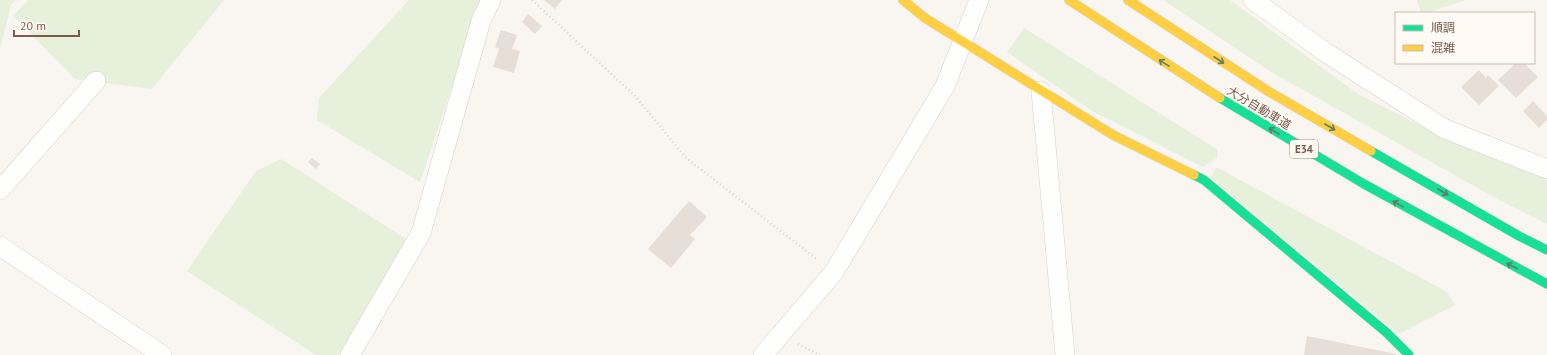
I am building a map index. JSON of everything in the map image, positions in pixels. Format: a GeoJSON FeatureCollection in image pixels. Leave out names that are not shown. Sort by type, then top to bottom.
{"type":"FeatureCollection","features":[{"type":"Feature","properties":{"kind":"main road"},"geometry":{"type":"LineString","coordinates":[[904,0],[925,18],[964,40],[1041,91],[1113,135],[1204,180],[1387,333],[1409,355]]}},
{"type":"Feature","properties":{"kind":"main road","name":"大分自動車道"},"geometry":{"type":"LineString","coordinates":[[1069,0],[1154,57],[1254,120],[1368,187],[1547,284]]}},
{"type":"Feature","properties":{"kind":"main road","name":"大分自動車道"},"geometry":{"type":"LineString","coordinates":[[1128,0],[1268,91],[1519,236],[1547,249]]}},
{"type":"Feature","properties":{"kind":"street"},"geometry":{"type":"LineString","coordinates":[[350,355],[421,233],[480,21],[491,0]]}},
{"type":"Feature","properties":{"kind":"street"},"geometry":{"type":"LineString","coordinates":[[1253,0],[1325,52],[1445,129],[1547,169]]}},
{"type":"Feature","properties":{"kind":"street"},"geometry":{"type":"LineString","coordinates":[[763,355],[834,272],[945,86],[979,1]]}},
{"type":"Feature","properties":{"kind":"street"},"geometry":{"type":"LineString","coordinates":[[0,190],[96,81]]}},
{"type":"Feature","properties":{"kind":"street"},"geometry":{"type":"LineString","coordinates":[[1041,91],[1065,355]]}},
{"type":"Feature","properties":{"kind":"street"},"geometry":{"type":"LineString","coordinates":[[0,246],[162,355]]}},
{"type":"Feature","properties":{"kind":"path"},"geometry":{"type":"LineString","coordinates":[[532,0],[636,96],[686,158],[834,272]]}},
{"type":"Feature","properties":{"kind":"green space"},"geometry":{"type":"Polygon","coordinates":[[[0,0],[16,0],[11,5],[0,50],[0,0]]]}},
{"type":"Feature","properties":{"kind":"green space"},"geometry":{"type":"Polygon","coordinates":[[[28,0],[224,0],[152,89],[75,79],[13,16],[28,0]]]}},
{"type":"Feature","properties":{"kind":"green space"},"geometry":{"type":"Polygon","coordinates":[[[409,0],[481,0],[420,182],[317,120],[319,98],[409,0]]]}},
{"type":"Feature","properties":{"kind":"green space"},"geometry":{"type":"Polygon","coordinates":[[[1163,0],[1230,0],[1358,94],[1451,141],[1547,174],[1547,224],[1497,199],[1268,70],[1163,0]]]}},
{"type":"Feature","properties":{"kind":"green space"},"geometry":{"type":"Polygon","coordinates":[[[1417,0],[1466,0],[1429,12],[1421,12],[1417,0]]]}},
{"type":"Feature","properties":{"kind":"green space"},"geometry":{"type":"Polygon","coordinates":[[[1024,28],[1218,150],[1217,158],[1203,167],[1092,111],[1007,52],[1024,28]]]}},
{"type":"Feature","properties":{"kind":"green space"},"geometry":{"type":"Polygon","coordinates":[[[281,159],[406,239],[339,355],[316,355],[187,271],[256,171],[281,159]]]}},
{"type":"Feature","properties":{"kind":"green space"},"geometry":{"type":"Polygon","coordinates":[[[1216,167],[1447,292],[1455,305],[1399,334],[1211,178],[1216,167]]]}},
{"type":"Feature","properties":{"kind":"building"},"geometry":{"type":"Polygon","coordinates":[[[544,0],[562,0],[555,9],[544,0]]]}},
{"type":"Feature","properties":{"kind":"building"},"geometry":{"type":"Polygon","coordinates":[[[528,14],[542,26],[535,34],[522,22],[528,14]]]}},
{"type":"Feature","properties":{"kind":"building"},"geometry":{"type":"Polygon","coordinates":[[[501,30],[517,35],[512,49],[520,51],[514,73],[493,67],[499,49],[495,47],[501,30]]]}},
{"type":"Feature","properties":{"kind":"building"},"geometry":{"type":"Polygon","coordinates":[[[1515,64],[1525,64],[1538,77],[1516,98],[1498,80],[1515,64]]]}},
{"type":"Feature","properties":{"kind":"building"},"geometry":{"type":"Polygon","coordinates":[[[1479,70],[1486,78],[1488,75],[1499,86],[1479,105],[1461,87],[1479,70]]]}},
{"type":"Feature","properties":{"kind":"building"},"geometry":{"type":"Polygon","coordinates":[[[1533,101],[1547,116],[1547,120],[1539,128],[1523,111],[1533,101]]]}},
{"type":"Feature","properties":{"kind":"building"},"geometry":{"type":"Polygon","coordinates":[[[312,158],[320,164],[316,169],[308,162],[312,158]]]}},
{"type":"Feature","properties":{"kind":"building"},"geometry":{"type":"Polygon","coordinates":[[[689,201],[707,217],[690,235],[695,239],[671,268],[648,249],[689,201]]]}},
{"type":"Feature","properties":{"kind":"building"},"geometry":{"type":"Polygon","coordinates":[[[1307,336],[1396,354],[1396,355],[1304,355],[1307,336]]]}},
{"type":"Feature","properties":{"kind":"traffic: fast"},"geometry":{"type":"LineString","coordinates":[[1220,98],[1364,184],[1547,284]]}},
{"type":"Feature","properties":{"kind":"traffic: fast"},"geometry":{"type":"LineString","coordinates":[[1371,151],[1519,236],[1547,250]]}},
{"type":"Feature","properties":{"kind":"traffic: fast"},"geometry":{"type":"LineString","coordinates":[[1194,175],[1204,180],[1387,333],[1409,355]]}},
{"type":"Feature","properties":{"kind":"traffic: slow"},"geometry":{"type":"LineString","coordinates":[[903,0],[925,18],[1113,135],[1194,175]]}},
{"type":"Feature","properties":{"kind":"traffic: slow"},"geometry":{"type":"LineString","coordinates":[[1069,0],[1220,98]]}},
{"type":"Feature","properties":{"kind":"traffic: slow"},"geometry":{"type":"LineString","coordinates":[[1128,0],[1268,91],[1371,151]]}}]}
